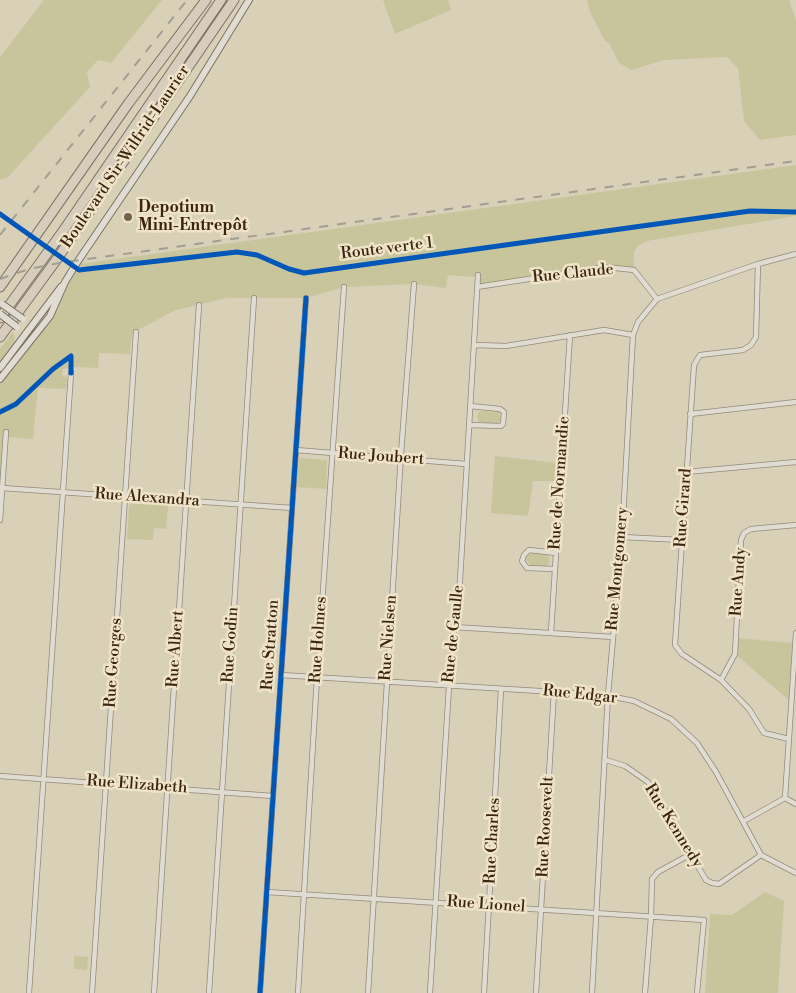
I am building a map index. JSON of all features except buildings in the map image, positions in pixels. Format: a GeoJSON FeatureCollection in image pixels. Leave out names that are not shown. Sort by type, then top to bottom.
{"type":"FeatureCollection","features":[{"type":"Feature","properties":{"kind":"highway"},"geometry":{"type":"LineString","coordinates":[[0,287],[136,93],[206,0]]}},
{"type":"Feature","properties":{"kind":"highway","name":"Boulevard Sir-Wilfrid-Laurier"},"geometry":{"type":"LineString","coordinates":[[0,318],[61,234],[221,0]]}},
{"type":"Feature","properties":{"kind":"highway","name":"Boulevard Sir-Wilfrid-Laurier"},"geometry":{"type":"LineString","coordinates":[[0,337],[57,259],[234,0]]}},
{"type":"Feature","properties":{"kind":"street","name":"Boulevard Sir-Wilfrid-Laurier"},"geometry":{"type":"LineString","coordinates":[[65,282],[190,96],[249,0]]}},
{"type":"Feature","properties":{"kind":"street"},"geometry":{"type":"LineString","coordinates":[[657,298],[758,264],[796,254]]}},
{"type":"Feature","properties":{"kind":"street","name":"Rue Girard"},"geometry":{"type":"LineString","coordinates":[[758,264],[756,337],[751,345],[743,350],[700,355],[694,365],[675,645],[682,654],[721,680],[750,709],[764,733],[789,739]]}},
{"type":"Feature","properties":{"kind":"street","name":"Rue Claude"},"geometry":{"type":"LineString","coordinates":[[477,287],[606,267],[634,270],[657,298]]}},
{"type":"Feature","properties":{"kind":"street","name":"Rue de Gaulle"},"geometry":{"type":"LineString","coordinates":[[430,993],[449,686],[454,627],[459,597],[478,275]]}},
{"type":"Feature","properties":{"kind":"street"},"geometry":{"type":"LineString","coordinates":[[0,368],[65,282]]}},
{"type":"Feature","properties":{"kind":"street"},"geometry":{"type":"LineString","coordinates":[[0,379],[50,316],[65,282]]}},
{"type":"Feature","properties":{"kind":"street","name":"Rue Nielsen"},"geometry":{"type":"LineString","coordinates":[[368,993],[386,681],[414,284]]}},
{"type":"Feature","properties":{"kind":"street","name":"Rue Holmes"},"geometry":{"type":"LineString","coordinates":[[298,993],[317,677],[344,287]]}},
{"type":"Feature","properties":{"kind":"street","name":"Rue Godin"},"geometry":{"type":"LineString","coordinates":[[209,993],[254,298]]}},
{"type":"Feature","properties":{"kind":"street","name":"Rue Stratton"},"geometry":{"type":"LineString","coordinates":[[260,993],[306,298]]}},
{"type":"Feature","properties":{"kind":"street","name":"Rue Montgomery"},"geometry":{"type":"LineString","coordinates":[[592,993],[608,695],[622,536],[633,335],[638,322],[657,298]]}},
{"type":"Feature","properties":{"kind":"street"},"geometry":{"type":"LineString","coordinates":[[1,303],[39,330]]}},
{"type":"Feature","properties":{"kind":"street","name":"Rue Albert"},"geometry":{"type":"LineString","coordinates":[[154,993],[199,304]]}},
{"type":"Feature","properties":{"kind":"street"},"geometry":{"type":"LineString","coordinates":[[0,314],[32,338]]}},
{"type":"Feature","properties":{"kind":"street"},"geometry":{"type":"LineString","coordinates":[[475,345],[506,346],[604,330],[633,335]]}},
{"type":"Feature","properties":{"kind":"street","name":"Rue Georges"},"geometry":{"type":"LineString","coordinates":[[92,993],[136,332]]}},
{"type":"Feature","properties":{"kind":"street","name":"Rue de Normandie"},"geometry":{"type":"LineString","coordinates":[[551,632],[570,335]]}},
{"type":"Feature","properties":{"kind":"street"},"geometry":{"type":"LineString","coordinates":[[29,993],[71,373]]}},
{"type":"Feature","properties":{"kind":"street"},"geometry":{"type":"LineString","coordinates":[[690,414],[796,402]]}},
{"type":"Feature","properties":{"kind":"street"},"geometry":{"type":"LineString","coordinates":[[469,425],[501,426],[503,424],[504,412],[500,409],[470,406]]}},
{"type":"Feature","properties":{"kind":"street"},"geometry":{"type":"LineString","coordinates":[[0,520],[6,432]]}},
{"type":"Feature","properties":{"kind":"street","name":"Rue Joubert"},"geometry":{"type":"LineString","coordinates":[[296,450],[466,464]]}},
{"type":"Feature","properties":{"kind":"street"},"geometry":{"type":"LineString","coordinates":[[686,472],[796,462]]}},
{"type":"Feature","properties":{"kind":"street","name":"Rue Alexandra"},"geometry":{"type":"LineString","coordinates":[[2,488],[292,508]]}},
{"type":"Feature","properties":{"kind":"street","name":"Rue Andy"},"geometry":{"type":"LineString","coordinates":[[721,680],[735,654],[741,540],[744,533],[751,529],[796,525]]}},
{"type":"Feature","properties":{"kind":"street"},"geometry":{"type":"LineString","coordinates":[[622,536],[681,540]]}},
{"type":"Feature","properties":{"kind":"street"},"geometry":{"type":"LineString","coordinates":[[555,569],[527,568],[522,561],[524,555],[529,550],[556,553]]}},
{"type":"Feature","properties":{"kind":"street"},"geometry":{"type":"LineString","coordinates":[[454,627],[613,637]]}},
{"type":"Feature","properties":{"kind":"street"},"geometry":{"type":"LineString","coordinates":[[785,798],[796,633]]}},
{"type":"Feature","properties":{"kind":"street","name":"Rue Edgar"},"geometry":{"type":"LineString","coordinates":[[281,675],[608,695],[641,705],[671,719],[696,743],[716,772],[761,855]]}},
{"type":"Feature","properties":{"kind":"street","name":"Rue Charles"},"geometry":{"type":"LineString","coordinates":[[484,993],[501,689]]}},
{"type":"Feature","properties":{"kind":"street","name":"Rue Roosevelt"},"geometry":{"type":"LineString","coordinates":[[536,993],[554,691]]}},
{"type":"Feature","properties":{"kind":"street","name":"Rue Kennedy"},"geometry":{"type":"LineString","coordinates":[[606,760],[625,766],[648,782],[706,880],[719,884],[761,855]]}},
{"type":"Feature","properties":{"kind":"street","name":"Rue Elizabeth"},"geometry":{"type":"LineString","coordinates":[[0,776],[273,796]]}},
{"type":"Feature","properties":{"kind":"street"},"geometry":{"type":"LineString","coordinates":[[744,821],[785,798]]}},
{"type":"Feature","properties":{"kind":"street"},"geometry":{"type":"LineString","coordinates":[[785,798],[796,804]]}},
{"type":"Feature","properties":{"kind":"street"},"geometry":{"type":"LineString","coordinates":[[645,993],[652,917],[652,879],[658,872],[691,854]]}},
{"type":"Feature","properties":{"kind":"street"},"geometry":{"type":"LineString","coordinates":[[761,855],[796,874]]}},
{"type":"Feature","properties":{"kind":"street","name":"Rue Lionel"},"geometry":{"type":"LineString","coordinates":[[267,892],[704,920],[697,993]]}},
{"type":"Feature","properties":{"kind":"shaded area"},"geometry":{"type":"Polygon","coordinates":[[[44,0],[162,0],[111,63],[98,60],[87,72],[90,87],[7,178],[0,179],[0,57],[44,0]]]}},
{"type":"Feature","properties":{"kind":"shaded area"},"geometry":{"type":"Polygon","coordinates":[[[383,0],[448,0],[451,10],[395,34],[383,0]]]}},
{"type":"Feature","properties":{"kind":"shaded area"},"geometry":{"type":"Polygon","coordinates":[[[587,0],[789,0],[796,20],[796,135],[760,140],[744,121],[738,68],[727,57],[664,60],[632,70],[619,63],[590,12],[587,0]]]}},
{"type":"Feature","properties":{"kind":"shaded area"},"geometry":{"type":"Polygon","coordinates":[[[796,165],[796,216],[647,241],[639,245],[634,251],[634,270],[606,267],[477,287],[478,275],[473,277],[448,275],[446,288],[414,284],[344,287],[306,298],[227,298],[176,310],[132,333],[130,354],[99,353],[98,368],[76,367],[63,369],[62,375],[67,378],[66,389],[38,388],[33,439],[6,437],[0,488],[0,385],[52,319],[62,295],[80,264],[796,165]]]}},
{"type":"Feature","properties":{"kind":"shaded area"},"geometry":{"type":"Polygon","coordinates":[[[13,332],[15,337],[14,344],[0,362],[0,349],[13,332]]]}},
{"type":"Feature","properties":{"kind":"shaded area"},"geometry":{"type":"Polygon","coordinates":[[[482,411],[498,412],[501,417],[500,421],[495,424],[479,422],[477,416],[482,411]]]}},
{"type":"Feature","properties":{"kind":"shaded area"},"geometry":{"type":"Polygon","coordinates":[[[495,456],[558,463],[557,481],[533,481],[528,516],[491,513],[495,456]]]}},
{"type":"Feature","properties":{"kind":"shaded area"},"geometry":{"type":"Polygon","coordinates":[[[299,459],[327,460],[326,489],[297,487],[299,459]]]}},
{"type":"Feature","properties":{"kind":"shaded area"},"geometry":{"type":"Polygon","coordinates":[[[131,503],[168,505],[166,529],[154,528],[153,540],[127,539],[129,506],[131,503]]]}},
{"type":"Feature","properties":{"kind":"shaded area"},"geometry":{"type":"Polygon","coordinates":[[[532,553],[548,555],[550,562],[546,566],[531,565],[526,559],[532,553]]]}},
{"type":"Feature","properties":{"kind":"shaded area"},"geometry":{"type":"Polygon","coordinates":[[[736,638],[795,643],[791,702],[735,654],[736,638]]]}},
{"type":"Feature","properties":{"kind":"shaded area"},"geometry":{"type":"Polygon","coordinates":[[[765,892],[784,901],[778,993],[705,993],[710,914],[732,915],[765,892]]]}},
{"type":"Feature","properties":{"kind":"shaded area"},"geometry":{"type":"Polygon","coordinates":[[[74,956],[88,957],[87,970],[74,969],[74,956]]]}},
{"type":"Feature","properties":{"kind":"railway"},"geometry":{"type":"LineString","coordinates":[[0,235],[187,0]]}},
{"type":"Feature","properties":{"kind":"railway"},"geometry":{"type":"LineString","coordinates":[[0,279],[29,269],[59,263],[796,161]]}},
{"type":"Feature","properties":{"kind":"cycle path","name":"Route verte 1"},"geometry":{"type":"LineString","coordinates":[[0,214],[79,270],[237,252],[257,255],[289,269],[304,273],[750,211],[796,212]]}},
{"type":"Feature","properties":{"kind":"cycle path"},"geometry":{"type":"LineString","coordinates":[[260,993],[306,298]]}},
{"type":"Feature","properties":{"kind":"cycle path"},"geometry":{"type":"LineString","coordinates":[[0,412],[16,404],[53,369],[71,356],[71,373]]}},
{"type":"Feature","properties":{"kind":"place","name":"Depotium Mini-Entrepôt"},"geometry":{"type":"Point","coordinates":[128,217]}}]}
